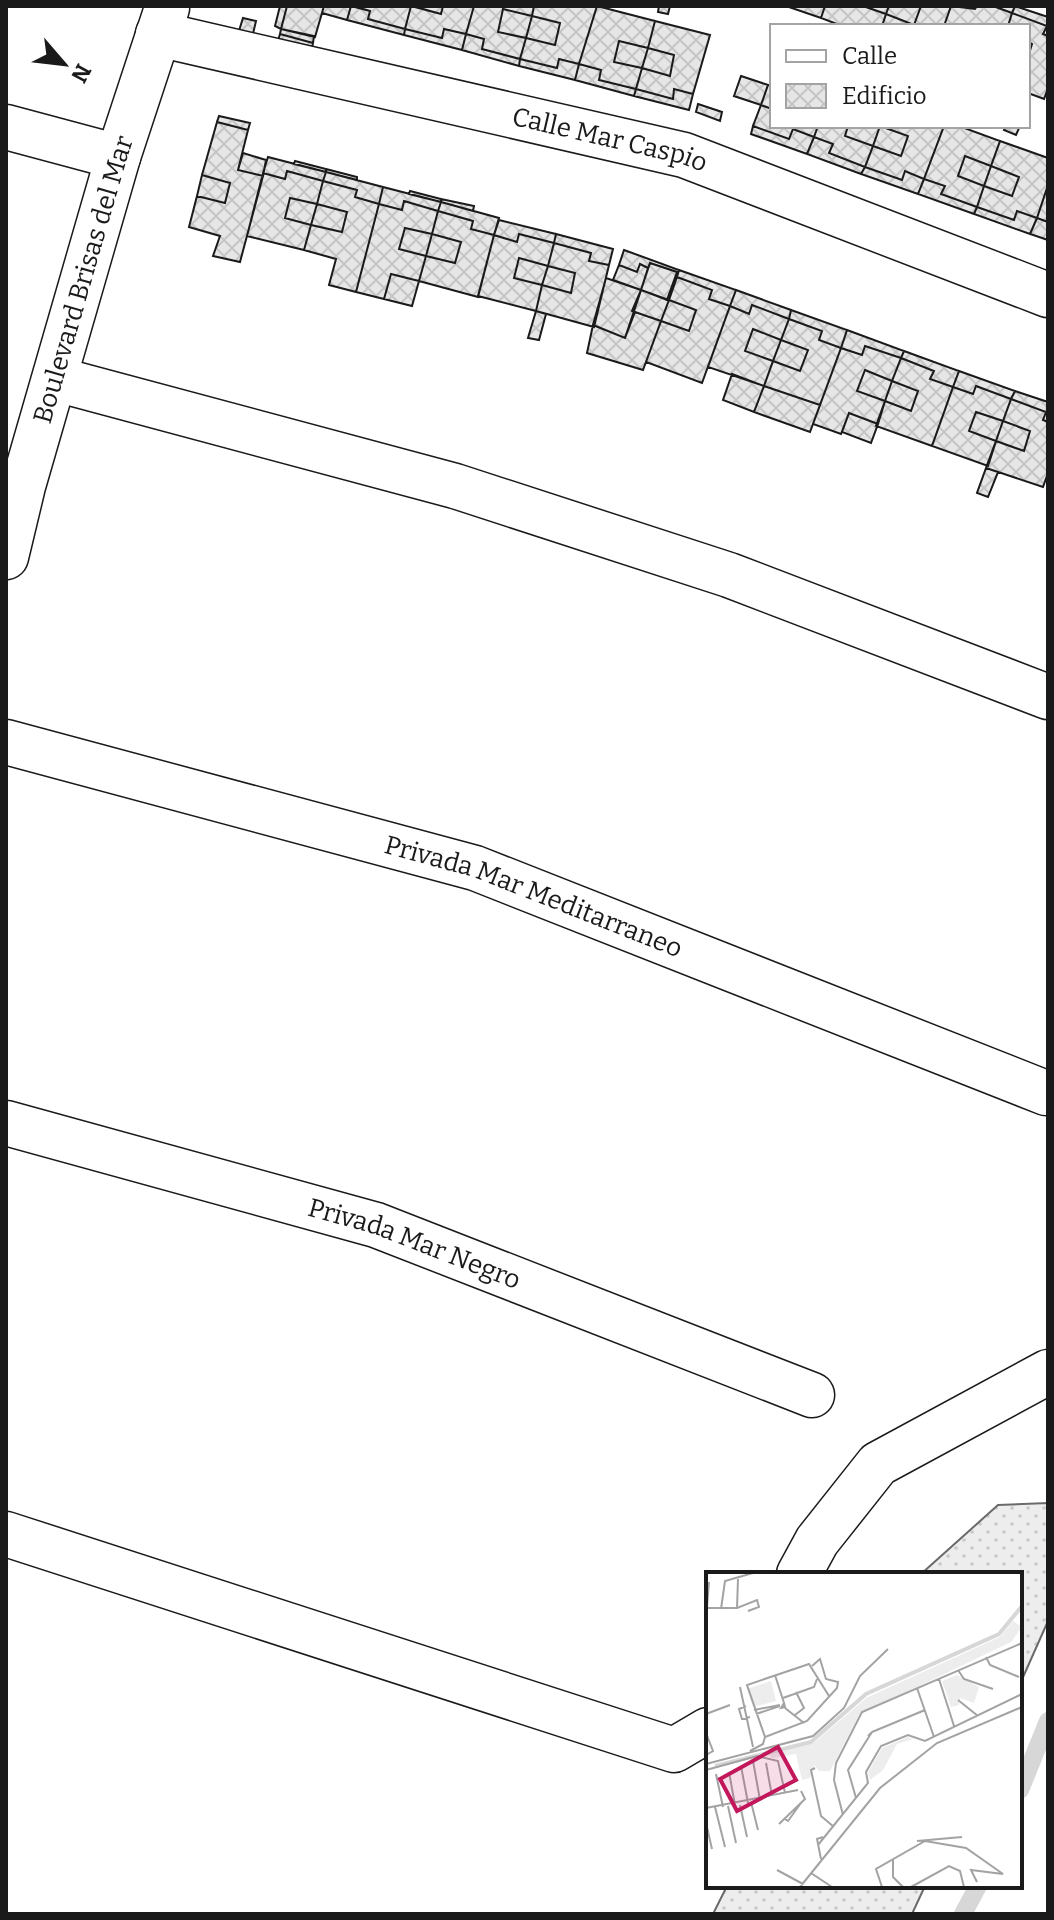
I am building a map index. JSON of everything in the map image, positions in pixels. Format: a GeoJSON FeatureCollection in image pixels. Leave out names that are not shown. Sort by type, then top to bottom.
{"type":"FeatureCollection","features":[{"type":"Feature","properties":{"kind":"street","name":"Boulevard Brisas del Mar"},"geometry":{"type":"LineString","coordinates":[[6,557],[15,484],[56,379],[118,157],[163,20]]}},
{"type":"Feature","properties":{"kind":"street","name":"Calle Mar Caspio"},"geometry":{"type":"LineString","coordinates":[[163,20],[684,155],[1048,295]]}},
{"type":"Feature","properties":{"kind":"street"},"geometry":{"type":"LineString","coordinates":[[6,127],[118,157]]}},
{"type":"Feature","properties":{"kind":"street"},"geometry":{"type":"LineString","coordinates":[[56,379],[455,486],[729,575],[1048,697]]}},
{"type":"Feature","properties":{"kind":"street","name":"Privada Mar Meditarraneo"},"geometry":{"type":"LineString","coordinates":[[6,742],[475,868],[1046,1093]]}},
{"type":"Feature","properties":{"kind":"street","name":"Privada Mar Negro"},"geometry":{"type":"LineString","coordinates":[[6,1123],[376,1225],[812,1395]]}},
{"type":"Feature","properties":{"kind":"street"},"geometry":{"type":"LineString","coordinates":[[800,1572],[817,1541],[878,1464],[1048,1372]]}},
{"type":"Feature","properties":{"kind":"street"},"geometry":{"type":"LineString","coordinates":[[6,1534],[674,1750],[706,1731]]}},
{"type":"Feature","properties":{"kind":"shaded area"},"geometry":{"type":"Polygon","coordinates":[[[1048,1503],[1048,1621],[1022,1680],[1022,1572],[923,1572],[998,1505],[1048,1503]]]}},
{"type":"Feature","properties":{"kind":"shaded area"},"geometry":{"type":"Polygon","coordinates":[[[726,1888],[924,1888],[912,1914],[713,1914],[726,1888]]]}},
{"type":"Feature","properties":{"kind":"building"},"geometry":{"type":"Polygon","coordinates":[[[280,6],[287,6],[281,29],[275,26],[280,6]]]}},
{"type":"Feature","properties":{"kind":"building"},"geometry":{"type":"Polygon","coordinates":[[[287,6],[324,6],[315,37],[281,29],[287,6]]]}},
{"type":"Feature","properties":{"kind":"building"},"geometry":{"type":"Polygon","coordinates":[[[324,6],[351,6],[347,20],[322,13],[324,6]]]}},
{"type":"Feature","properties":{"kind":"building"},"geometry":{"type":"Polygon","coordinates":[[[351,6],[370,11],[368,19],[405,29],[404,35],[347,20],[351,6]]]}},
{"type":"Feature","properties":{"kind":"building"},"geometry":{"type":"Polygon","coordinates":[[[353,6],[411,6],[405,29],[368,19],[370,11],[353,6]]]}},
{"type":"Feature","properties":{"kind":"building"},"geometry":{"type":"Polygon","coordinates":[[[411,6],[441,14],[443,6],[474,6],[466,34],[444,29],[442,38],[405,29],[411,6]]]}},
{"type":"Feature","properties":{"kind":"building"},"geometry":{"type":"Polygon","coordinates":[[[412,6],[443,6],[441,14],[412,6]]]}},
{"type":"Feature","properties":{"kind":"building"},"geometry":{"type":"Polygon","coordinates":[[[474,6],[534,6],[532,16],[503,9],[498,32],[526,38],[520,59],[482,49],[484,39],[466,34],[474,6]]]}},
{"type":"Feature","properties":{"kind":"building"},"geometry":{"type":"Polygon","coordinates":[[[534,6],[597,6],[579,64],[559,59],[557,68],[520,59],[526,38],[555,45],[560,23],[532,16],[534,6]]]}},
{"type":"Feature","properties":{"kind":"building"},"geometry":{"type":"Polygon","coordinates":[[[597,6],[655,21],[648,48],[619,41],[614,62],[642,68],[636,89],[599,80],[601,70],[579,64],[597,6]]]}},
{"type":"Feature","properties":{"kind":"building"},"geometry":{"type":"Polygon","coordinates":[[[659,6],[670,6],[668,14],[658,12],[659,6]]]}},
{"type":"Feature","properties":{"kind":"building"},"geometry":{"type":"Polygon","coordinates":[[[786,6],[825,6],[821,18],[786,6]]]}},
{"type":"Feature","properties":{"kind":"building"},"geometry":{"type":"Polygon","coordinates":[[[825,6],[863,6],[886,14],[883,24],[837,24],[821,18],[825,6]]]}},
{"type":"Feature","properties":{"kind":"building"},"geometry":{"type":"Polygon","coordinates":[[[863,6],[889,6],[886,14],[863,6]]]}},
{"type":"Feature","properties":{"kind":"building"},"geometry":{"type":"Polygon","coordinates":[[[889,6],[921,6],[914,24],[886,14],[889,6]]]}},
{"type":"Feature","properties":{"kind":"building"},"geometry":{"type":"Polygon","coordinates":[[[921,6],[951,6],[945,24],[914,24],[921,6]]]}},
{"type":"Feature","properties":{"kind":"building"},"geometry":{"type":"Polygon","coordinates":[[[951,6],[975,9],[977,6],[993,6],[1012,13],[1009,24],[945,24],[951,6]]]}},
{"type":"Feature","properties":{"kind":"building"},"geometry":{"type":"Polygon","coordinates":[[[993,6],[1015,6],[1012,13],[993,6]]]}},
{"type":"Feature","properties":{"kind":"building"},"geometry":{"type":"Polygon","coordinates":[[[1015,6],[1048,17],[1048,36],[1043,34],[1047,26],[1012,13],[1015,6]]]}},
{"type":"Feature","properties":{"kind":"building"},"geometry":{"type":"Polygon","coordinates":[[[503,9],[532,16],[526,38],[498,32],[503,9]]]}},
{"type":"Feature","properties":{"kind":"building"},"geometry":{"type":"Polygon","coordinates":[[[1012,13],[1047,26],[1043,34],[1048,36],[1048,88],[1044,99],[1030,94],[1030,24],[1009,24],[1012,13]]]}},
{"type":"Feature","properties":{"kind":"building"},"geometry":{"type":"Polygon","coordinates":[[[886,14],[911,24],[883,24],[886,14]]]}},
{"type":"Feature","properties":{"kind":"building"},"geometry":{"type":"Polygon","coordinates":[[[532,16],[560,23],[555,45],[526,38],[532,16]]]}},
{"type":"Feature","properties":{"kind":"building"},"geometry":{"type":"Polygon","coordinates":[[[243,18],[256,21],[252,38],[238,34],[243,18]]]}},
{"type":"Feature","properties":{"kind":"building"},"geometry":{"type":"Polygon","coordinates":[[[655,21],[710,35],[693,94],[674,89],[673,99],[636,89],[642,68],[670,76],[674,55],[648,48],[655,21]]]}},
{"type":"Feature","properties":{"kind":"building"},"geometry":{"type":"Polygon","coordinates":[[[281,29],[314,36],[313,43],[280,34],[281,29]]]}},
{"type":"Feature","properties":{"kind":"building"},"geometry":{"type":"Polygon","coordinates":[[[405,29],[442,38],[444,29],[466,34],[462,50],[404,35],[405,29]]]}},
{"type":"Feature","properties":{"kind":"building"},"geometry":{"type":"Polygon","coordinates":[[[280,34],[313,43],[311,53],[277,44],[280,34]]]}},
{"type":"Feature","properties":{"kind":"building"},"geometry":{"type":"Polygon","coordinates":[[[466,34],[484,39],[482,49],[520,59],[519,66],[462,50],[466,34]]]}},
{"type":"Feature","properties":{"kind":"building"},"geometry":{"type":"Polygon","coordinates":[[[619,41],[648,48],[642,68],[614,62],[619,41]]]}},
{"type":"Feature","properties":{"kind":"building"},"geometry":{"type":"Polygon","coordinates":[[[648,48],[674,55],[670,76],[642,68],[648,48]]]}},
{"type":"Feature","properties":{"kind":"building"},"geometry":{"type":"Polygon","coordinates":[[[520,59],[557,68],[559,59],[579,64],[575,80],[519,66],[520,59]]]}},
{"type":"Feature","properties":{"kind":"building"},"geometry":{"type":"Polygon","coordinates":[[[579,64],[601,70],[599,80],[636,89],[634,96],[575,80],[579,64]]]}},
{"type":"Feature","properties":{"kind":"building"},"geometry":{"type":"Polygon","coordinates":[[[741,76],[768,85],[761,105],[734,96],[741,76]]]}},
{"type":"Feature","properties":{"kind":"building"},"geometry":{"type":"Polygon","coordinates":[[[768,85],[770,86],[770,108],[761,105],[768,85]]]}},
{"type":"Feature","properties":{"kind":"building"},"geometry":{"type":"Polygon","coordinates":[[[636,89],[673,99],[674,89],[693,94],[689,110],[634,96],[636,89]]]}},
{"type":"Feature","properties":{"kind":"building"},"geometry":{"type":"Polygon","coordinates":[[[698,104],[722,112],[720,121],[696,112],[698,104]]]}},
{"type":"Feature","properties":{"kind":"building"},"geometry":{"type":"Polygon","coordinates":[[[761,105],[770,108],[770,128],[817,128],[814,137],[793,129],[789,139],[753,126],[761,105]]]}},
{"type":"Feature","properties":{"kind":"building"},"geometry":{"type":"Polygon","coordinates":[[[219,116],[250,123],[248,130],[217,122],[219,116]]]}},
{"type":"Feature","properties":{"kind":"building"},"geometry":{"type":"Polygon","coordinates":[[[217,122],[248,130],[238,170],[263,176],[240,262],[213,256],[220,236],[189,227],[197,196],[225,203],[230,183],[202,175],[217,122]]]}},
{"type":"Feature","properties":{"kind":"building"},"geometry":{"type":"Polygon","coordinates":[[[753,126],[789,139],[793,129],[814,137],[807,154],[751,134],[753,126]]]}},
{"type":"Feature","properties":{"kind":"building"},"geometry":{"type":"Polygon","coordinates":[[[817,128],[847,128],[845,136],[873,146],[865,167],[829,153],[833,144],[814,137],[817,128]]]}},
{"type":"Feature","properties":{"kind":"building"},"geometry":{"type":"Polygon","coordinates":[[[847,128],[879,128],[873,146],[845,136],[847,128]]]}},
{"type":"Feature","properties":{"kind":"building"},"geometry":{"type":"Polygon","coordinates":[[[879,128],[908,136],[901,156],[873,146],[879,128]]]}},
{"type":"Feature","properties":{"kind":"building"},"geometry":{"type":"Polygon","coordinates":[[[886,128],[943,128],[924,179],[905,171],[902,180],[865,167],[873,146],[901,156],[908,136],[886,128]]]}},
{"type":"Feature","properties":{"kind":"building"},"geometry":{"type":"Polygon","coordinates":[[[943,128],[964,128],[1000,141],[991,166],[965,156],[958,176],[984,186],[977,207],[941,194],[945,186],[924,179],[943,128]]]}},
{"type":"Feature","properties":{"kind":"building"},"geometry":{"type":"Polygon","coordinates":[[[1005,128],[1019,128],[1016,135],[1005,128]]]}},
{"type":"Feature","properties":{"kind":"building"},"geometry":{"type":"Polygon","coordinates":[[[814,137],[833,144],[829,153],[865,167],[861,174],[807,154],[814,137]]]}},
{"type":"Feature","properties":{"kind":"building"},"geometry":{"type":"Polygon","coordinates":[[[1000,141],[1048,158],[1048,185],[1037,218],[1017,211],[1014,220],[977,207],[984,186],[1012,196],[1019,177],[991,166],[1000,141]]]}},
{"type":"Feature","properties":{"kind":"building"},"geometry":{"type":"Polygon","coordinates":[[[243,153],[266,160],[263,176],[238,170],[243,153]]]}},
{"type":"Feature","properties":{"kind":"building"},"geometry":{"type":"Polygon","coordinates":[[[965,156],[991,166],[984,186],[958,176],[965,156]]]}},
{"type":"Feature","properties":{"kind":"building"},"geometry":{"type":"Polygon","coordinates":[[[268,157],[326,172],[323,181],[287,171],[285,179],[263,173],[268,157]]]}},
{"type":"Feature","properties":{"kind":"building"},"geometry":{"type":"Polygon","coordinates":[[[295,161],[326,169],[326,172],[294,164],[295,161]]]}},
{"type":"Feature","properties":{"kind":"building"},"geometry":{"type":"Polygon","coordinates":[[[991,166],[1019,177],[1012,196],[984,186],[991,166]]]}},
{"type":"Feature","properties":{"kind":"building"},"geometry":{"type":"Polygon","coordinates":[[[865,167],[902,180],[905,171],[924,179],[918,194],[861,174],[865,167]]]}},
{"type":"Feature","properties":{"kind":"building"},"geometry":{"type":"Polygon","coordinates":[[[326,169],[357,177],[357,180],[326,172],[326,169]]]}},
{"type":"Feature","properties":{"kind":"building"},"geometry":{"type":"Polygon","coordinates":[[[287,171],[323,181],[317,204],[290,198],[285,218],[311,225],[304,250],[247,236],[263,173],[285,179],[287,171]]]}},
{"type":"Feature","properties":{"kind":"building"},"geometry":{"type":"Polygon","coordinates":[[[326,172],[383,187],[379,204],[355,197],[357,190],[323,181],[326,172]]]}},
{"type":"Feature","properties":{"kind":"building"},"geometry":{"type":"Polygon","coordinates":[[[202,175],[230,183],[225,203],[197,196],[202,175]]]}},
{"type":"Feature","properties":{"kind":"building"},"geometry":{"type":"Polygon","coordinates":[[[924,179],[945,186],[941,194],[977,207],[974,214],[918,194],[924,179]]]}},
{"type":"Feature","properties":{"kind":"building"},"geometry":{"type":"Polygon","coordinates":[[[323,181],[357,190],[355,197],[379,204],[356,292],[329,285],[336,259],[304,250],[311,225],[342,232],[347,212],[317,204],[323,181]]]}},
{"type":"Feature","properties":{"kind":"building"},"geometry":{"type":"Polygon","coordinates":[[[1048,185],[1048,222],[1037,218],[1048,185]]]}},
{"type":"Feature","properties":{"kind":"building"},"geometry":{"type":"Polygon","coordinates":[[[383,187],[441,202],[438,211],[404,201],[402,210],[379,204],[383,187]]]}},
{"type":"Feature","properties":{"kind":"building"},"geometry":{"type":"Polygon","coordinates":[[[410,191],[441,199],[441,202],[409,194],[410,191]]]}},
{"type":"Feature","properties":{"kind":"building"},"geometry":{"type":"Polygon","coordinates":[[[290,198],[317,204],[311,225],[285,218],[290,198]]]}},
{"type":"Feature","properties":{"kind":"building"},"geometry":{"type":"Polygon","coordinates":[[[441,199],[474,206],[473,211],[441,202],[441,199]]]}},
{"type":"Feature","properties":{"kind":"building"},"geometry":{"type":"Polygon","coordinates":[[[404,201],[438,211],[432,234],[405,228],[399,249],[426,256],[419,281],[391,274],[384,299],[356,292],[379,204],[402,210],[404,201]]]}},
{"type":"Feature","properties":{"kind":"building"},"geometry":{"type":"Polygon","coordinates":[[[441,202],[499,218],[494,235],[471,229],[473,221],[438,211],[441,202]]]}},
{"type":"Feature","properties":{"kind":"building"},"geometry":{"type":"Polygon","coordinates":[[[317,204],[347,212],[342,232],[311,225],[317,204]]]}},
{"type":"Feature","properties":{"kind":"building"},"geometry":{"type":"Polygon","coordinates":[[[977,207],[1014,220],[1017,211],[1037,218],[1030,234],[974,214],[977,207]]]}},
{"type":"Feature","properties":{"kind":"building"},"geometry":{"type":"Polygon","coordinates":[[[438,211],[473,221],[471,229],[494,235],[478,297],[419,281],[426,256],[455,263],[461,242],[432,234],[438,211]]]}},
{"type":"Feature","properties":{"kind":"building"},"geometry":{"type":"Polygon","coordinates":[[[1037,218],[1048,222],[1048,240],[1030,234],[1037,218]]]}},
{"type":"Feature","properties":{"kind":"building"},"geometry":{"type":"Polygon","coordinates":[[[499,220],[556,234],[554,243],[519,234],[517,242],[494,235],[499,220]]]}},
{"type":"Feature","properties":{"kind":"building"},"geometry":{"type":"Polygon","coordinates":[[[405,228],[432,234],[426,256],[399,249],[405,228]]]}},
{"type":"Feature","properties":{"kind":"building"},"geometry":{"type":"Polygon","coordinates":[[[432,234],[461,242],[455,263],[426,256],[432,234]]]}},
{"type":"Feature","properties":{"kind":"building"},"geometry":{"type":"Polygon","coordinates":[[[519,234],[554,243],[548,266],[519,258],[514,278],[542,285],[536,311],[478,296],[494,235],[517,242],[519,234]]]}},
{"type":"Feature","properties":{"kind":"building"},"geometry":{"type":"Polygon","coordinates":[[[556,234],[613,249],[609,265],[589,261],[591,253],[554,243],[556,234]]]}},
{"type":"Feature","properties":{"kind":"building"},"geometry":{"type":"Polygon","coordinates":[[[554,243],[591,253],[589,261],[609,265],[594,327],[536,311],[542,285],[571,293],[575,273],[548,266],[554,243]]]}},
{"type":"Feature","properties":{"kind":"building"},"geometry":{"type":"Polygon","coordinates":[[[624,250],[679,270],[669,300],[677,272],[650,263],[648,268],[640,264],[637,272],[619,265],[624,250]]]}},
{"type":"Feature","properties":{"kind":"building"},"geometry":{"type":"Polygon","coordinates":[[[519,258],[548,266],[542,285],[514,278],[519,258]]]}},
{"type":"Feature","properties":{"kind":"building"},"geometry":{"type":"Polygon","coordinates":[[[650,263],[677,272],[667,300],[641,290],[650,263]]]}},
{"type":"Feature","properties":{"kind":"building"},"geometry":{"type":"Polygon","coordinates":[[[640,264],[648,268],[641,290],[613,280],[619,265],[637,272],[640,264]]]}},
{"type":"Feature","properties":{"kind":"building"},"geometry":{"type":"Polygon","coordinates":[[[548,266],[575,273],[571,293],[542,285],[548,266]]]}},
{"type":"Feature","properties":{"kind":"building"},"geometry":{"type":"Polygon","coordinates":[[[679,270],[736,290],[730,306],[709,299],[712,290],[677,277],[679,270]]]}},
{"type":"Feature","properties":{"kind":"building"},"geometry":{"type":"Polygon","coordinates":[[[391,274],[419,281],[412,306],[384,299],[391,274]]]}},
{"type":"Feature","properties":{"kind":"building"},"geometry":{"type":"Polygon","coordinates":[[[677,277],[712,290],[709,299],[730,306],[702,383],[646,362],[661,321],[689,331],[696,310],[669,300],[677,277]]]}},
{"type":"Feature","properties":{"kind":"building"},"geometry":{"type":"Polygon","coordinates":[[[606,278],[641,290],[625,338],[593,325],[606,278]]]}},
{"type":"Feature","properties":{"kind":"building"},"geometry":{"type":"Polygon","coordinates":[[[641,290],[669,300],[661,321],[632,311],[641,290]]]}},
{"type":"Feature","properties":{"kind":"building"},"geometry":{"type":"Polygon","coordinates":[[[736,290],[791,310],[789,319],[752,305],[749,314],[730,306],[736,290]]]}},
{"type":"Feature","properties":{"kind":"building"},"geometry":{"type":"Polygon","coordinates":[[[669,300],[696,310],[689,331],[661,321],[669,300]]]}},
{"type":"Feature","properties":{"kind":"building"},"geometry":{"type":"Polygon","coordinates":[[[752,305],[789,319],[781,340],[753,329],[745,351],[773,361],[764,386],[708,367],[730,306],[749,314],[752,305]]]}},
{"type":"Feature","properties":{"kind":"building"},"geometry":{"type":"Polygon","coordinates":[[[791,310],[847,330],[841,348],[819,340],[822,331],[789,319],[791,310]]]}},
{"type":"Feature","properties":{"kind":"building"},"geometry":{"type":"Polygon","coordinates":[[[536,311],[546,314],[539,340],[528,338],[536,311]]]}},
{"type":"Feature","properties":{"kind":"building"},"geometry":{"type":"Polygon","coordinates":[[[635,312],[661,321],[643,370],[587,353],[593,325],[625,338],[635,312]]]}},
{"type":"Feature","properties":{"kind":"building"},"geometry":{"type":"Polygon","coordinates":[[[789,319],[822,331],[819,340],[841,348],[820,405],[764,386],[773,361],[800,371],[808,350],[781,340],[789,319]]]}},
{"type":"Feature","properties":{"kind":"building"},"geometry":{"type":"Polygon","coordinates":[[[753,329],[781,340],[773,361],[745,351],[753,329]]]}},
{"type":"Feature","properties":{"kind":"building"},"geometry":{"type":"Polygon","coordinates":[[[847,330],[904,351],[901,358],[865,346],[862,355],[841,348],[847,330]]]}},
{"type":"Feature","properties":{"kind":"building"},"geometry":{"type":"Polygon","coordinates":[[[781,340],[808,350],[800,371],[773,361],[781,340]]]}},
{"type":"Feature","properties":{"kind":"building"},"geometry":{"type":"Polygon","coordinates":[[[865,346],[901,358],[892,381],[865,370],[857,391],[885,401],[878,424],[849,413],[841,434],[813,424],[841,348],[862,355],[865,346]]]}},
{"type":"Feature","properties":{"kind":"building"},"geometry":{"type":"Polygon","coordinates":[[[904,351],[959,371],[953,387],[930,379],[934,371],[901,358],[904,351]]]}},
{"type":"Feature","properties":{"kind":"building"},"geometry":{"type":"Polygon","coordinates":[[[901,358],[934,371],[930,379],[953,387],[932,446],[876,426],[885,401],[911,411],[918,391],[892,381],[901,358]]]}},
{"type":"Feature","properties":{"kind":"building"},"geometry":{"type":"Polygon","coordinates":[[[865,370],[892,381],[885,401],[857,391],[865,370]]]}},
{"type":"Feature","properties":{"kind":"building"},"geometry":{"type":"Polygon","coordinates":[[[959,371],[1015,391],[1011,399],[976,386],[973,394],[953,387],[959,371]]]}},
{"type":"Feature","properties":{"kind":"building"},"geometry":{"type":"Polygon","coordinates":[[[732,374],[764,386],[754,412],[723,400],[732,374]]]}},
{"type":"Feature","properties":{"kind":"building"},"geometry":{"type":"Polygon","coordinates":[[[892,381],[918,391],[911,411],[885,401],[892,381]]]}},
{"type":"Feature","properties":{"kind":"building"},"geometry":{"type":"Polygon","coordinates":[[[764,386],[820,405],[810,432],[754,412],[764,386]]]}},
{"type":"Feature","properties":{"kind":"building"},"geometry":{"type":"Polygon","coordinates":[[[976,386],[1011,399],[1003,421],[976,412],[969,431],[996,441],[988,466],[932,446],[953,387],[973,394],[976,386]]]}},
{"type":"Feature","properties":{"kind":"building"},"geometry":{"type":"Polygon","coordinates":[[[1015,391],[1048,402],[1048,422],[1043,420],[1046,412],[1011,399],[1015,391]]]}},
{"type":"Feature","properties":{"kind":"building"},"geometry":{"type":"Polygon","coordinates":[[[1011,399],[1046,412],[1043,420],[1048,422],[1048,473],[1043,487],[986,468],[996,441],[1024,451],[1030,431],[1003,421],[1011,399]]]}},
{"type":"Feature","properties":{"kind":"building"},"geometry":{"type":"Polygon","coordinates":[[[976,412],[1003,421],[996,441],[969,431],[976,412]]]}},
{"type":"Feature","properties":{"kind":"building"},"geometry":{"type":"Polygon","coordinates":[[[849,413],[878,424],[871,443],[842,432],[849,413]]]}},
{"type":"Feature","properties":{"kind":"building"},"geometry":{"type":"Polygon","coordinates":[[[1003,421],[1030,431],[1024,451],[996,441],[1003,421]]]}},
{"type":"Feature","properties":{"kind":"building"},"geometry":{"type":"Polygon","coordinates":[[[986,468],[998,472],[988,497],[977,493],[986,468]]]}},
{"type":"Feature","properties":{"kind":"waterway"},"geometry":{"type":"LineString","coordinates":[[1022,1785],[1048,1721]]}},
{"type":"Feature","properties":{"kind":"waterway"},"geometry":{"type":"LineString","coordinates":[[963,1914],[977,1888]]}}]}
